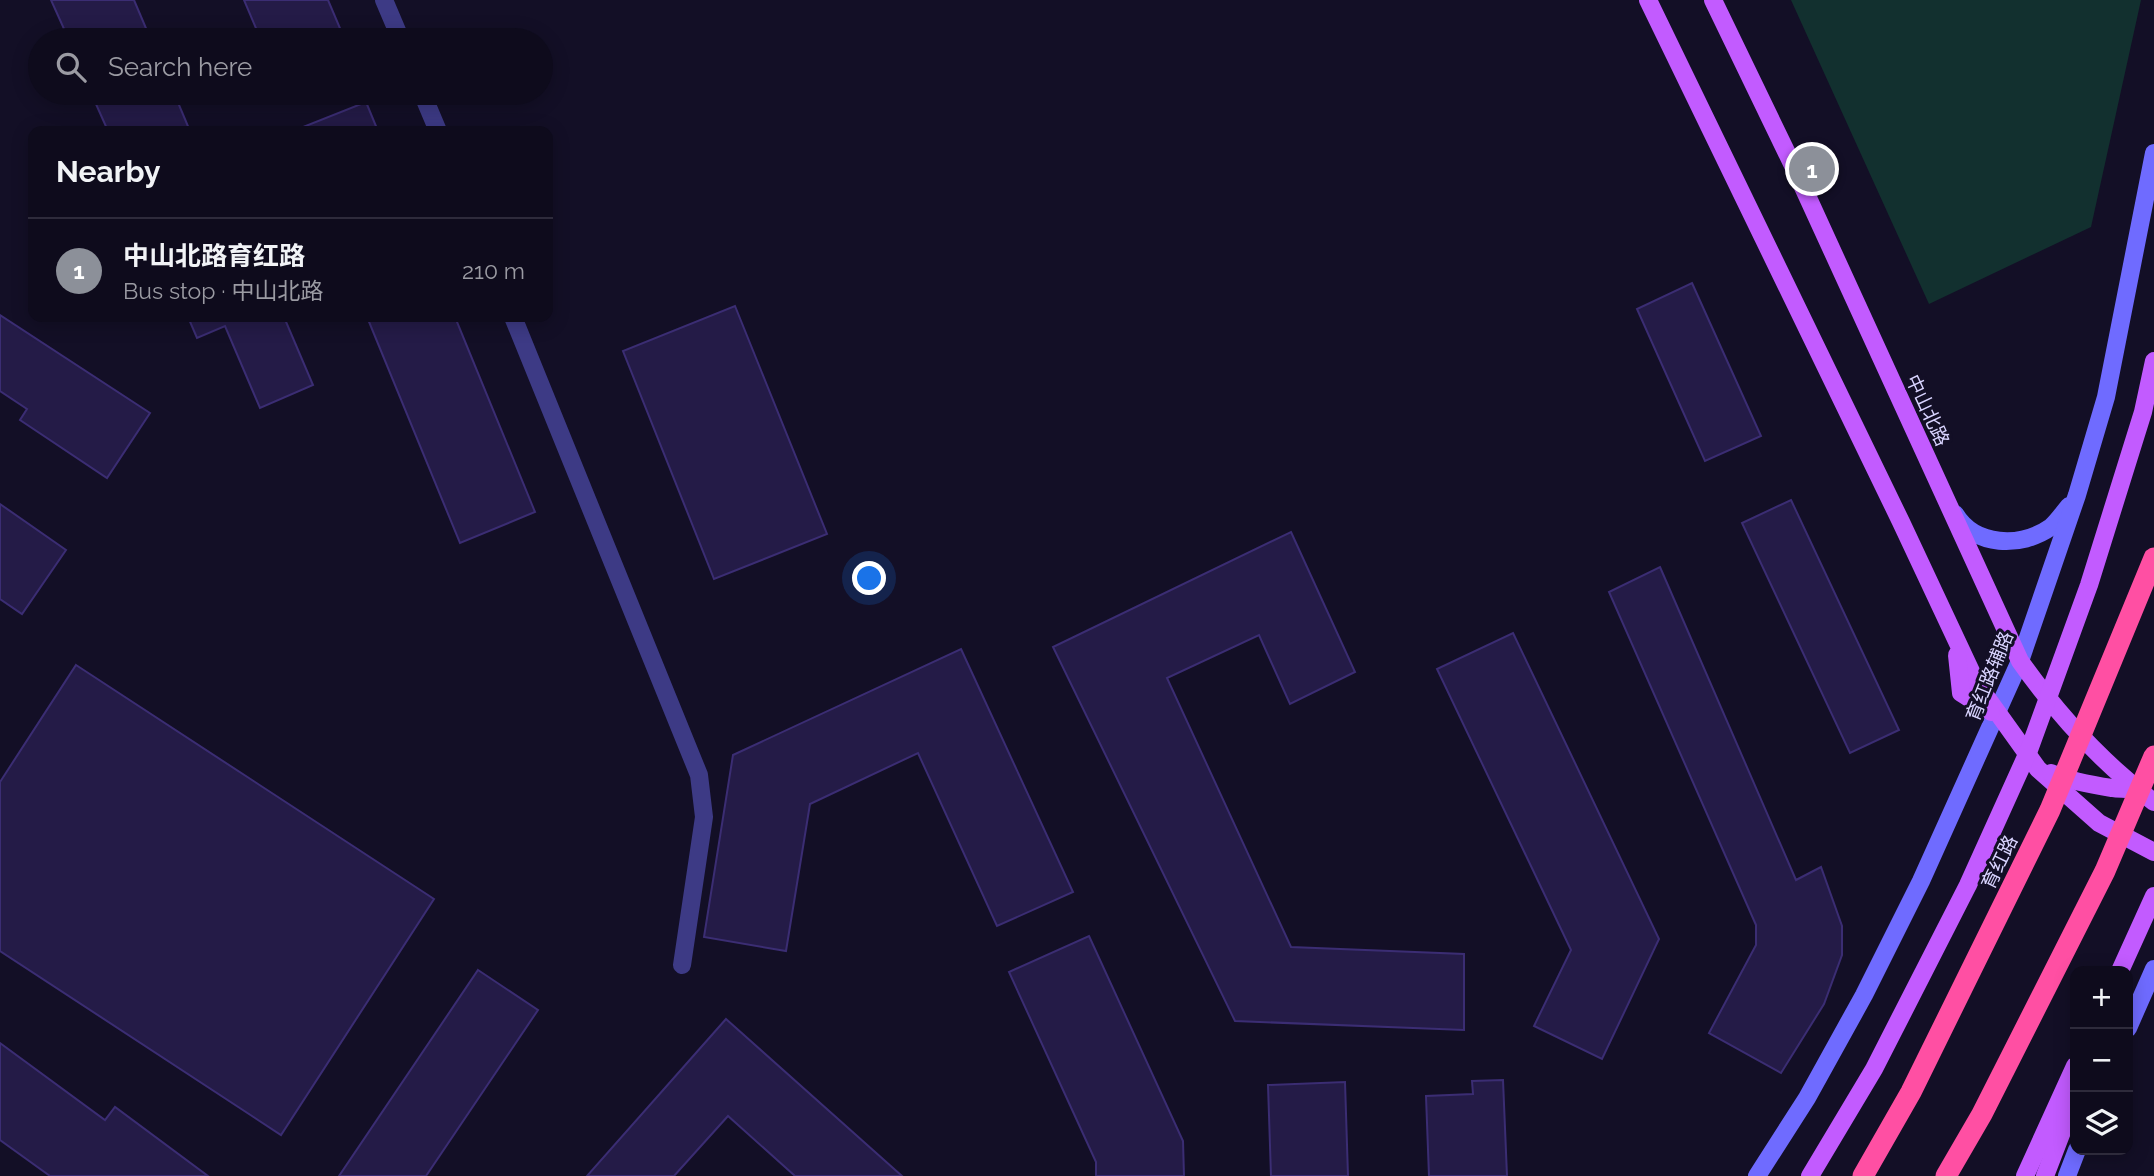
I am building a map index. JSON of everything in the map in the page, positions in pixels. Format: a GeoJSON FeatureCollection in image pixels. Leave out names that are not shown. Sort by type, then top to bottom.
{"type":"FeatureCollection","features":[{"type":"Feature","properties":{"kind":"highway","name":"育红路"},"geometry":{"type":"LineString","coordinates":[[1863,1176],[1911,1092],[2050,810],[2154,558]]}},
{"type":"Feature","properties":{"kind":"highway"},"geometry":{"type":"LineString","coordinates":[[1946,1176],[1982,1114],[2105,871],[2154,756]]}},
{"type":"Feature","properties":{"kind":"main road"},"geometry":{"type":"LineString","coordinates":[[1648,0],[1977,684],[2038,769],[2099,823],[2154,852]]}},
{"type":"Feature","properties":{"kind":"main road","name":"中山北路"},"geometry":{"type":"LineString","coordinates":[[1713,0],[2020,661],[2068,725],[2112,768],[2154,801]]}},
{"type":"Feature","properties":{"kind":"main road","name":"育红路辅路"},"geometry":{"type":"LineString","coordinates":[[1757,1176],[1807,1098],[1864,995],[1921,881],[2020,661],[2077,495],[2106,397],[2154,153]]}},
{"type":"Feature","properties":{"kind":"main road"},"geometry":{"type":"LineString","coordinates":[[1810,1176],[1881,1056],[1968,885],[2029,750],[2089,585],[2143,412],[2154,361]]}},
{"type":"Feature","properties":{"kind":"main road"},"geometry":{"type":"LineString","coordinates":[[1947,502],[1961,524],[1977,536],[1994,541],[2021,540],[2050,528],[2077,495]]}},
{"type":"Feature","properties":{"kind":"main road"},"geometry":{"type":"LineString","coordinates":[[1997,715],[2038,767],[2062,777],[2095,785],[2132,789],[2154,801]]}},
{"type":"Feature","properties":{"kind":"main road"},"geometry":{"type":"LineString","coordinates":[[2124,966],[2154,896]]}},
{"type":"Feature","properties":{"kind":"main road"},"geometry":{"type":"LineString","coordinates":[[2133,1017],[2154,969]]}},
{"type":"Feature","properties":{"kind":"main road"},"geometry":{"type":"LineString","coordinates":[[2025,1176],[2070,1077]]}},
{"type":"Feature","properties":{"kind":"main road"},"geometry":{"type":"LineString","coordinates":[[2045,1176],[2070,1111]]}},
{"type":"Feature","properties":{"kind":"main road"},"geometry":{"type":"LineString","coordinates":[[2067,1176],[2075,1155]]}},
{"type":"Feature","properties":{"kind":"street"},"geometry":{"type":"LineString","coordinates":[[384,0],[396,28]]}},
{"type":"Feature","properties":{"kind":"street"},"geometry":{"type":"LineString","coordinates":[[427,105],[436,126]]}},
{"type":"Feature","properties":{"kind":"street"},"geometry":{"type":"LineString","coordinates":[[515,322],[699,775],[704,817],[682,965]]}},
{"type":"Feature","properties":{"kind":"green space"},"geometry":{"type":"Polygon","coordinates":[[[1791,0],[2141,0],[2091,227],[1929,304],[1791,0]]]}},
{"type":"Feature","properties":{"kind":"building"},"geometry":{"type":"Polygon","coordinates":[[[51,0],[134,0],[146,28],[64,28],[51,0]]]}},
{"type":"Feature","properties":{"kind":"building"},"geometry":{"type":"Polygon","coordinates":[[[244,0],[328,0],[340,28],[256,28],[244,0]]]}},
{"type":"Feature","properties":{"kind":"building"},"geometry":{"type":"Polygon","coordinates":[[[96,105],[179,105],[188,126],[106,126],[96,105]]]}},
{"type":"Feature","properties":{"kind":"building"},"geometry":{"type":"Polygon","coordinates":[[[358,105],[367,105],[376,126],[306,126],[358,105]]]}},
{"type":"Feature","properties":{"kind":"building"},"geometry":{"type":"Polygon","coordinates":[[[1692,283],[1761,436],[1705,461],[1637,309],[1692,283]]]}},
{"type":"Feature","properties":{"kind":"building"},"geometry":{"type":"Polygon","coordinates":[[[735,306],[827,534],[714,579],[623,351],[735,306]]]}},
{"type":"Feature","properties":{"kind":"building"},"geometry":{"type":"Polygon","coordinates":[[[0,315],[150,413],[107,478],[20,420],[27,409],[0,391],[0,315]]]}},
{"type":"Feature","properties":{"kind":"building"},"geometry":{"type":"Polygon","coordinates":[[[190,322],[286,322],[313,385],[260,408],[225,326],[197,338],[190,322]]]}},
{"type":"Feature","properties":{"kind":"building"},"geometry":{"type":"Polygon","coordinates":[[[369,322],[457,322],[535,512],[460,543],[369,322]]]}},
{"type":"Feature","properties":{"kind":"building"},"geometry":{"type":"Polygon","coordinates":[[[1791,500],[1899,730],[1850,753],[1742,523],[1791,500]]]}},
{"type":"Feature","properties":{"kind":"building"},"geometry":{"type":"Polygon","coordinates":[[[0,504],[66,550],[22,614],[0,599],[0,504]]]}},
{"type":"Feature","properties":{"kind":"building"},"geometry":{"type":"Polygon","coordinates":[[[1291,532],[1355,672],[1290,704],[1259,635],[1167,678],[1291,947],[1464,954],[1464,1030],[1235,1021],[1053,647],[1291,532]]]}},
{"type":"Feature","properties":{"kind":"building"},"geometry":{"type":"Polygon","coordinates":[[[1660,567],[1796,880],[1821,867],[1842,926],[1842,955],[1824,1004],[1781,1073],[1709,1033],[1756,945],[1756,925],[1609,592],[1660,567]]]}},
{"type":"Feature","properties":{"kind":"building"},"geometry":{"type":"Polygon","coordinates":[[[1513,633],[1659,939],[1602,1059],[1534,1026],[1571,950],[1437,669],[1513,633]]]}},
{"type":"Feature","properties":{"kind":"building"},"geometry":{"type":"Polygon","coordinates":[[[961,649],[1073,892],[997,926],[918,753],[810,804],[786,951],[704,937],[733,755],[961,649]]]}},
{"type":"Feature","properties":{"kind":"building"},"geometry":{"type":"Polygon","coordinates":[[[76,665],[434,899],[281,1135],[0,951],[0,782],[76,665]]]}},
{"type":"Feature","properties":{"kind":"building"},"geometry":{"type":"Polygon","coordinates":[[[1089,936],[1183,1141],[1184,1176],[1096,1176],[1096,1162],[1009,972],[1089,936]]]}},
{"type":"Feature","properties":{"kind":"building"},"geometry":{"type":"Polygon","coordinates":[[[478,970],[538,1010],[426,1176],[339,1176],[478,970]]]}},
{"type":"Feature","properties":{"kind":"building"},"geometry":{"type":"Polygon","coordinates":[[[726,1019],[902,1176],[795,1176],[728,1116],[674,1176],[587,1176],[726,1019]]]}},
{"type":"Feature","properties":{"kind":"building"},"geometry":{"type":"Polygon","coordinates":[[[0,1043],[105,1120],[115,1107],[208,1176],[50,1176],[0,1140],[0,1043]]]}},
{"type":"Feature","properties":{"kind":"building"},"geometry":{"type":"Polygon","coordinates":[[[1503,1080],[1507,1176],[1429,1176],[1426,1096],[1473,1094],[1472,1081],[1503,1080]]]}},
{"type":"Feature","properties":{"kind":"building"},"geometry":{"type":"Polygon","coordinates":[[[1345,1082],[1348,1176],[1271,1176],[1268,1085],[1345,1082]]]}},
{"type":"Feature","properties":{"kind":"place","name":"中山北路育红路"},"geometry":{"type":"Point","coordinates":[1812,169]}}]}
